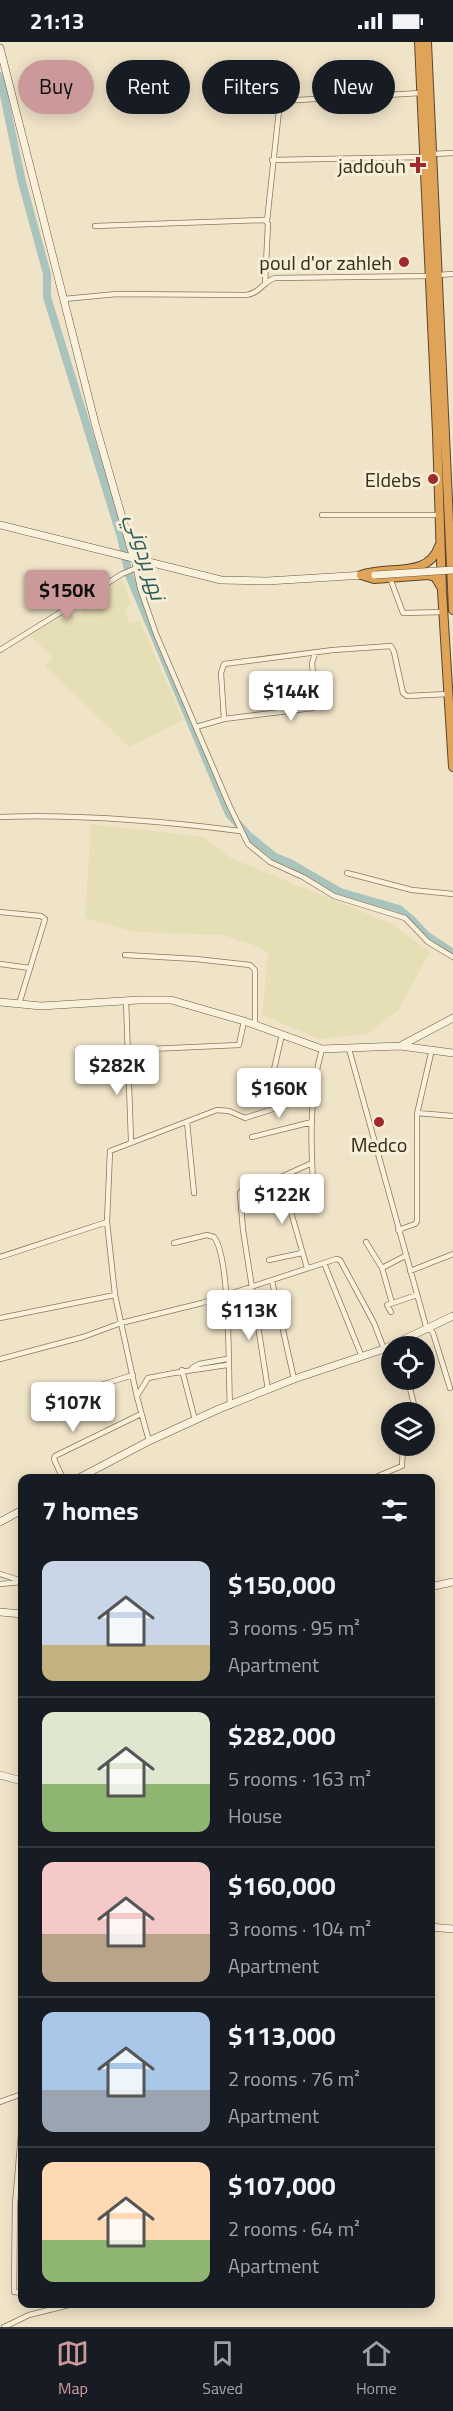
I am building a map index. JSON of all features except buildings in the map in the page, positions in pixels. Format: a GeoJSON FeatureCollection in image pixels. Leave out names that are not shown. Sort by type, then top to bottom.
{"type":"FeatureCollection","features":[{"type":"Feature","properties":{"kind":"highway"},"geometry":{"type":"LineString","coordinates":[[419,42],[421,93],[428,155]]}},
{"type":"Feature","properties":{"kind":"highway"},"geometry":{"type":"LineString","coordinates":[[427,42],[428,155],[441,432],[449,524],[449,694],[453,767]]}},
{"type":"Feature","properties":{"kind":"highway"},"geometry":{"type":"LineString","coordinates":[[441,432],[442,591]]}},
{"type":"Feature","properties":{"kind":"highway"},"geometry":{"type":"LineString","coordinates":[[449,524],[453,537]]}},
{"type":"Feature","properties":{"kind":"highway"},"geometry":{"type":"LineString","coordinates":[[361,575],[373,571],[426,565],[435,556],[441,540]]}},
{"type":"Feature","properties":{"kind":"highway"},"geometry":{"type":"LineString","coordinates":[[361,575],[374,579],[432,576],[437,579],[449,611]]}},
{"type":"Feature","properties":{"kind":"street"},"geometry":{"type":"LineString","coordinates":[[0,48],[132,559],[132,570],[156,634],[240,831],[248,844],[270,862],[303,877],[342,900],[396,913],[409,921],[428,942],[453,957]]}},
{"type":"Feature","properties":{"kind":"street"},"geometry":{"type":"LineString","coordinates":[[265,284],[272,160],[278,105],[281,100],[421,93]]}},
{"type":"Feature","properties":{"kind":"street"},"geometry":{"type":"LineString","coordinates":[[272,160],[453,153]]}},
{"type":"Feature","properties":{"kind":"street"},"geometry":{"type":"LineString","coordinates":[[95,226],[136,223],[267,221]]}},
{"type":"Feature","properties":{"kind":"street"},"geometry":{"type":"LineString","coordinates":[[64,299],[117,294],[246,295],[259,291],[275,278],[453,274]]}},
{"type":"Feature","properties":{"kind":"street"},"geometry":{"type":"LineString","coordinates":[[322,515],[440,514]]}},
{"type":"Feature","properties":{"kind":"street"},"geometry":{"type":"LineString","coordinates":[[0,525],[203,577],[238,582],[453,570]]}},
{"type":"Feature","properties":{"kind":"street"},"geometry":{"type":"LineString","coordinates":[[0,650],[132,570]]}},
{"type":"Feature","properties":{"kind":"street"},"geometry":{"type":"LineString","coordinates":[[390,578],[403,613],[449,611]]}},
{"type":"Feature","properties":{"kind":"street"},"geometry":{"type":"LineString","coordinates":[[224,719],[221,673],[225,664],[315,653],[391,646],[405,695],[449,694]]}},
{"type":"Feature","properties":{"kind":"street"},"geometry":{"type":"LineString","coordinates":[[196,727],[224,719],[313,708],[316,703],[312,663],[315,653]]}},
{"type":"Feature","properties":{"kind":"street"},"geometry":{"type":"LineString","coordinates":[[0,817],[70,816],[240,831]]}},
{"type":"Feature","properties":{"kind":"street"},"geometry":{"type":"LineString","coordinates":[[347,873],[412,890],[453,894]]}},
{"type":"Feature","properties":{"kind":"street"},"geometry":{"type":"LineString","coordinates":[[0,912],[44,917],[44,925],[19,1005]]}},
{"type":"Feature","properties":{"kind":"street"},"geometry":{"type":"LineString","coordinates":[[125,955],[250,965],[255,970],[255,1025]]}},
{"type":"Feature","properties":{"kind":"street"},"geometry":{"type":"LineString","coordinates":[[0,964],[30,968]]}},
{"type":"Feature","properties":{"kind":"street"},"geometry":{"type":"LineString","coordinates":[[126,1000],[131,1142]]}},
{"type":"Feature","properties":{"kind":"street"},"geometry":{"type":"LineString","coordinates":[[0,1002],[49,1006],[126,1000],[181,1002],[244,1021],[322,1049],[400,1047],[453,1053]]}},
{"type":"Feature","properties":{"kind":"street"},"geometry":{"type":"LineString","coordinates":[[400,1047],[453,1018]]}},
{"type":"Feature","properties":{"kind":"street"},"geometry":{"type":"LineString","coordinates":[[127,1050],[239,1045],[244,1021]]}},
{"type":"Feature","properties":{"kind":"street"},"geometry":{"type":"LineString","coordinates":[[149,1441],[115,1295],[107,1222],[110,1151],[217,1110],[229,1111],[245,1118],[273,1109],[273,1074],[282,1034]]}},
{"type":"Feature","properties":{"kind":"street"},"geometry":{"type":"LineString","coordinates":[[314,1201],[312,1122],[314,1084],[322,1049]]}},
{"type":"Feature","properties":{"kind":"street"},"geometry":{"type":"LineString","coordinates":[[349,1049],[405,1256],[450,1388]]}},
{"type":"Feature","properties":{"kind":"street"},"geometry":{"type":"LineString","coordinates":[[398,1230],[415,1224],[417,1221],[417,1113],[432,1049]]}},
{"type":"Feature","properties":{"kind":"street"},"geometry":{"type":"LineString","coordinates":[[417,1113],[453,1116]]}},
{"type":"Feature","properties":{"kind":"street"},"geometry":{"type":"LineString","coordinates":[[187,1122],[194,1193]]}},
{"type":"Feature","properties":{"kind":"street"},"geometry":{"type":"LineString","coordinates":[[252,1137],[312,1122]]}},
{"type":"Feature","properties":{"kind":"street"},"geometry":{"type":"LineString","coordinates":[[268,1390],[243,1230],[240,1193],[246,1186],[281,1177],[312,1163]]}},
{"type":"Feature","properties":{"kind":"street"},"geometry":{"type":"LineString","coordinates":[[281,1177],[307,1268]]}},
{"type":"Feature","properties":{"kind":"street"},"geometry":{"type":"LineString","coordinates":[[0,1257],[107,1222]]}},
{"type":"Feature","properties":{"kind":"street"},"geometry":{"type":"LineString","coordinates":[[174,1243],[207,1235],[214,1237],[218,1245],[227,1294],[227,1362],[230,1406]]}},
{"type":"Feature","properties":{"kind":"street"},"geometry":{"type":"LineString","coordinates":[[366,1242],[382,1268],[392,1304]]}},
{"type":"Feature","properties":{"kind":"street"},"geometry":{"type":"LineString","coordinates":[[268,1260],[302,1253]]}},
{"type":"Feature","properties":{"kind":"street"},"geometry":{"type":"LineString","coordinates":[[410,1271],[453,1254]]}},
{"type":"Feature","properties":{"kind":"street"},"geometry":{"type":"LineString","coordinates":[[382,1268],[405,1256]]}},
{"type":"Feature","properties":{"kind":"street"},"geometry":{"type":"LineString","coordinates":[[0,1359],[121,1323],[253,1288],[336,1259],[340,1260],[366,1308],[381,1342]]}},
{"type":"Feature","properties":{"kind":"street"},"geometry":{"type":"LineString","coordinates":[[324,1263],[362,1357]]}},
{"type":"Feature","properties":{"kind":"street"},"geometry":{"type":"LineString","coordinates":[[272,1281],[294,1379]]}},
{"type":"Feature","properties":{"kind":"street"},"geometry":{"type":"LineString","coordinates":[[0,1318],[115,1295]]}},
{"type":"Feature","properties":{"kind":"street"},"geometry":{"type":"LineString","coordinates":[[391,1312],[387,1305],[417,1295]]}},
{"type":"Feature","properties":{"kind":"street"},"geometry":{"type":"LineString","coordinates":[[415,1336],[453,1316]]}},
{"type":"Feature","properties":{"kind":"street"},"geometry":{"type":"LineString","coordinates":[[86,1474],[195,1420],[294,1379],[381,1350]]}},
{"type":"Feature","properties":{"kind":"street"},"geometry":{"type":"LineString","coordinates":[[137,1397],[148,1378],[227,1362]]}},
{"type":"Feature","properties":{"kind":"street"},"geometry":{"type":"LineString","coordinates":[[182,1370],[195,1420]]}},
{"type":"Feature","properties":{"kind":"street"},"geometry":{"type":"LineString","coordinates":[[56,1399],[133,1375]]}},
{"type":"Feature","properties":{"kind":"street"},"geometry":{"type":"LineString","coordinates":[[61,1474],[54,1459],[55,1456],[141,1414]]}},
{"type":"Feature","properties":{"kind":"street"},"geometry":{"type":"LineString","coordinates":[[383,1474],[402,1466],[402,1456]]}},
{"type":"Feature","properties":{"kind":"street"},"geometry":{"type":"LineString","coordinates":[[0,1522],[18,1512]]}},
{"type":"Feature","properties":{"kind":"street"},"geometry":{"type":"LineString","coordinates":[[0,1574],[18,1580]]}},
{"type":"Feature","properties":{"kind":"street"},"geometry":{"type":"LineString","coordinates":[[0,1584],[18,1582]]}},
{"type":"Feature","properties":{"kind":"street"},"geometry":{"type":"LineString","coordinates":[[435,1586],[453,1582]]}},
{"type":"Feature","properties":{"kind":"street"},"geometry":{"type":"LineString","coordinates":[[0,1612],[18,1614]]}},
{"type":"Feature","properties":{"kind":"street"},"geometry":{"type":"LineString","coordinates":[[0,1774],[18,1780]]}},
{"type":"Feature","properties":{"kind":"street"},"geometry":{"type":"LineString","coordinates":[[435,1927],[453,1929]]}},
{"type":"Feature","properties":{"kind":"street"},"geometry":{"type":"LineString","coordinates":[[0,2102],[18,2095]]}},
{"type":"Feature","properties":{"kind":"street"},"geometry":{"type":"LineString","coordinates":[[18,2169],[15,2204],[14,2292],[18,2292]]}},
{"type":"Feature","properties":{"kind":"street"},"geometry":{"type":"LineString","coordinates":[[4,2327],[29,2315],[57,2308]]}},
{"type":"Feature","properties":{"kind":"shaded area"},"geometry":{"type":"Polygon","coordinates":[[[122,579],[132,605],[125,608],[129,624],[140,621],[183,720],[129,747],[45,666],[53,657],[30,636],[68,611],[75,618],[82,612],[78,604],[122,579]]]}},
{"type":"Feature","properties":{"kind":"shaded area"},"geometry":{"type":"Polygon","coordinates":[[[91,824],[204,837],[230,858],[390,923],[430,952],[398,1010],[367,1034],[319,1039],[262,1015],[268,953],[253,945],[223,935],[135,932],[85,918],[91,824]]]}},
{"type":"Feature","properties":{"kind":"waterway","name":"نهر بردوني"},"geometry":{"type":"LineString","coordinates":[[0,76],[22,182],[47,274],[47,297],[121,537],[129,575],[229,814],[248,835],[275,857],[290,863],[340,892],[399,909],[426,935],[453,953]]}},
{"type":"Feature","properties":{"kind":"place","name":"jaddouh"},"geometry":{"type":"Point","coordinates":[418,165]}},
{"type":"Feature","properties":{"kind":"place","name":"poul d'or zahleh"},"geometry":{"type":"Point","coordinates":[404,262]}},
{"type":"Feature","properties":{"kind":"place","name":"Eldebs"},"geometry":{"type":"Point","coordinates":[433,479]}},
{"type":"Feature","properties":{"kind":"place","name":"Medco"},"geometry":{"type":"Point","coordinates":[379,1122]}}]}
